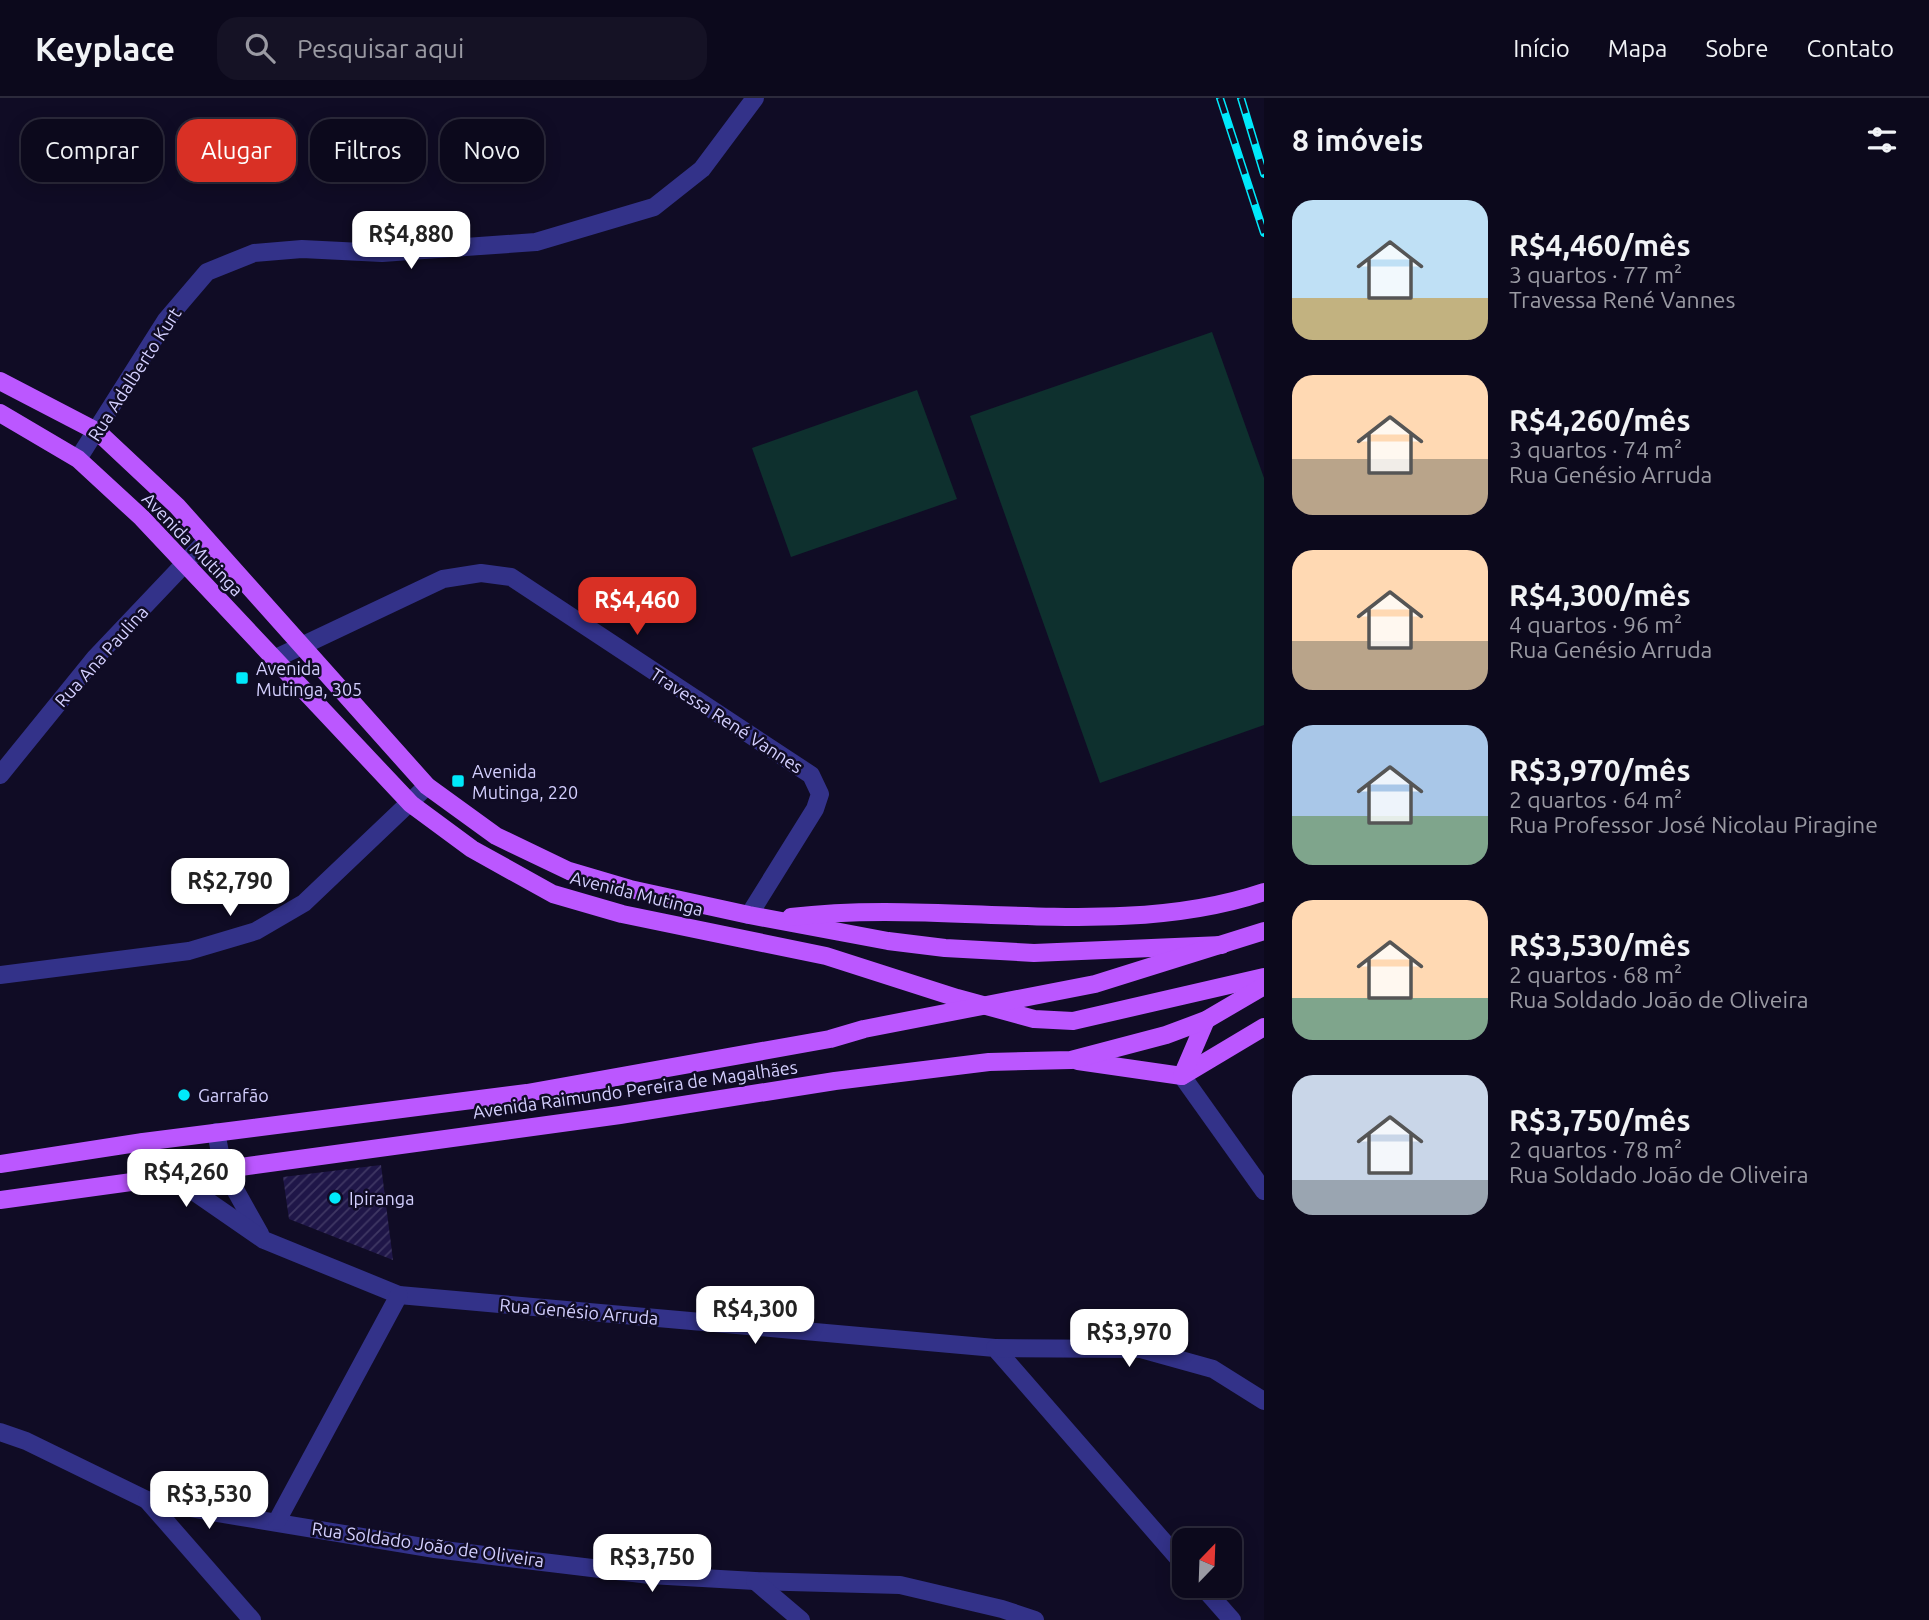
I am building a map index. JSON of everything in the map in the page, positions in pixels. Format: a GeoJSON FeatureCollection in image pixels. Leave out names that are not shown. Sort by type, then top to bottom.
{"type":"FeatureCollection","features":[{"type":"Feature","properties":{"kind":"main road","name":"Avenida Mutinga"},"geometry":{"type":"LineString","coordinates":[[0,381],[98,432],[177,506],[427,786],[496,836],[569,871],[630,889],[749,915],[945,948],[1034,953],[1222,945]]}},
{"type":"Feature","properties":{"kind":"main road","name":"Avenida Mutinga"},"geometry":{"type":"LineString","coordinates":[[0,414],[78,460],[142,518],[411,804],[472,849],[552,894],[622,914],[826,956],[1034,1019],[1073,1021],[1251,987],[1264,977]]}},
{"type":"Feature","properties":{"kind":"main road"},"geometry":{"type":"LineString","coordinates":[[772,919],[831,912],[909,910],[1040,917],[1167,912],[1264,892]]}},
{"type":"Feature","properties":{"kind":"main road"},"geometry":{"type":"LineString","coordinates":[[1222,945],[1264,931]]}},
{"type":"Feature","properties":{"kind":"main road","name":"Avenida Raimundo Pereira de Magalhães"},"geometry":{"type":"LineString","coordinates":[[0,1164],[216,1132],[527,1093],[830,1039],[864,1029],[1095,984],[1222,945]]}},
{"type":"Feature","properties":{"kind":"main road","name":"Avenida Raimundo Pereira de Magalhães"},"geometry":{"type":"LineString","coordinates":[[0,1200],[620,1115],[835,1081],[989,1062],[1071,1060],[1166,1035],[1206,1020],[1251,987]]}},
{"type":"Feature","properties":{"kind":"main road"},"geometry":{"type":"LineString","coordinates":[[1182,1076],[1206,1020]]}},
{"type":"Feature","properties":{"kind":"main road"},"geometry":{"type":"LineString","coordinates":[[1071,1060],[1182,1076],[1264,1027]]}},
{"type":"Feature","properties":{"kind":"street","name":"Rua Adalberto Kurt"},"geometry":{"type":"LineString","coordinates":[[78,460],[166,320],[207,272],[254,253],[302,249],[382,253],[536,242],[654,207],[702,169],[754,98]]}},
{"type":"Feature","properties":{"kind":"street","name":"Rua Ana Paulina"},"geometry":{"type":"LineString","coordinates":[[0,775],[94,658],[207,540]]}},
{"type":"Feature","properties":{"kind":"street","name":"Travessa René Vannes"},"geometry":{"type":"LineString","coordinates":[[274,659],[443,579],[481,573],[511,577],[811,775],[820,794],[815,809],[749,915]]}},
{"type":"Feature","properties":{"kind":"street"},"geometry":{"type":"LineString","coordinates":[[0,975],[189,951],[256,931],[304,903],[427,786]]}},
{"type":"Feature","properties":{"kind":"street"},"geometry":{"type":"LineString","coordinates":[[1182,1076],[1264,1191]]}},
{"type":"Feature","properties":{"kind":"street"},"geometry":{"type":"LineString","coordinates":[[216,1132],[223,1168],[264,1240]]}},
{"type":"Feature","properties":{"kind":"street","name":"Rua Genésio Arruda"},"geometry":{"type":"LineString","coordinates":[[142,1142],[170,1175],[264,1240],[399,1295],[995,1348],[1141,1349],[1213,1369],[1264,1401]]}},
{"type":"Feature","properties":{"kind":"street"},"geometry":{"type":"LineString","coordinates":[[277,1521],[399,1295]]}},
{"type":"Feature","properties":{"kind":"street"},"geometry":{"type":"LineString","coordinates":[[995,1348],[1172,1551]]}},
{"type":"Feature","properties":{"kind":"street","name":"Rua Soldado João de Oliveira"},"geometry":{"type":"LineString","coordinates":[[0,1432],[37,1446],[147,1500],[435,1549],[650,1575],[900,1585],[1002,1609],[1035,1620]]}},
{"type":"Feature","properties":{"kind":"street"},"geometry":{"type":"LineString","coordinates":[[147,1500],[252,1620]]}},
{"type":"Feature","properties":{"kind":"street"},"geometry":{"type":"LineString","coordinates":[[755,1581],[802,1620]]}},
{"type":"Feature","properties":{"kind":"street"},"geometry":{"type":"LineString","coordinates":[[1213,1598],[1232,1620]]}},
{"type":"Feature","properties":{"kind":"green space"},"geometry":{"type":"Polygon","coordinates":[[[1212,332],[1264,478],[1264,725],[1100,783],[970,416],[1212,332]]]}},
{"type":"Feature","properties":{"kind":"green space"},"geometry":{"type":"Polygon","coordinates":[[[917,390],[957,499],[791,557],[752,448],[917,390]]]}},
{"type":"Feature","properties":{"kind":"building","name":"Ipiranga"},"geometry":{"type":"Polygon","coordinates":[[[381,1165],[393,1260],[289,1219],[283,1177],[381,1165]]]}},
{"type":"Feature","properties":{"kind":"railway"},"geometry":{"type":"LineString","coordinates":[[1220,98],[1264,233]]}},
{"type":"Feature","properties":{"kind":"railway"},"geometry":{"type":"LineString","coordinates":[[1241,98],[1264,174]]}},
{"type":"Feature","properties":{"kind":"place","name":"Avenida Mutinga, 305"},"geometry":{"type":"Point","coordinates":[242,678]}},
{"type":"Feature","properties":{"kind":"place","name":"Avenida Mutinga, 220"},"geometry":{"type":"Point","coordinates":[458,781]}},
{"type":"Feature","properties":{"kind":"place","name":"Garrafão"},"geometry":{"type":"Point","coordinates":[184,1095]}},
{"type":"Feature","properties":{"kind":"place","name":"Ipiranga"},"geometry":{"type":"Point","coordinates":[335,1198]}}]}
